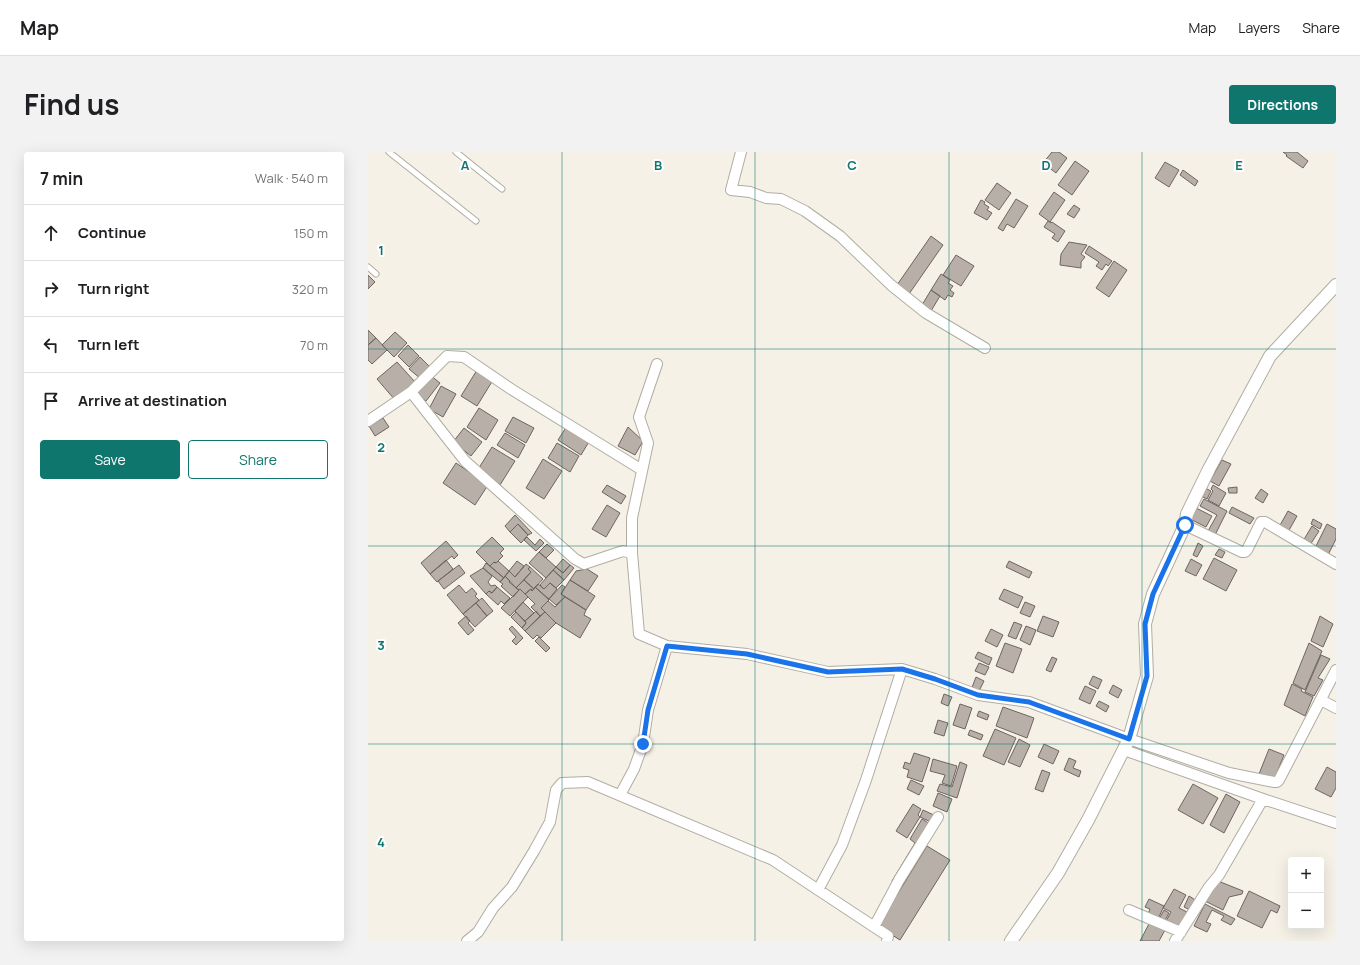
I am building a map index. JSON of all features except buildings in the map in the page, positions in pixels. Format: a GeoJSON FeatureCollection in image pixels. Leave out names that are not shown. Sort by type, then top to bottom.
{"type":"FeatureCollection","features":[{"type":"Feature","properties":{"kind":"street"},"geometry":{"type":"LineString","coordinates":[[741,152],[731,190],[750,192],[766,198],[781,199],[805,211],[840,236],[891,285],[926,313],[985,348]]}},
{"type":"Feature","properties":{"kind":"street"},"geometry":{"type":"LineString","coordinates":[[1011,941],[1058,873],[1088,820],[1127,745],[1147,676],[1145,624],[1153,594],[1185,525],[1187,514],[1209,469],[1270,356],[1336,285]]}},
{"type":"Feature","properties":{"kind":"street"},"geometry":{"type":"LineString","coordinates":[[368,421],[411,392],[447,356],[464,357],[511,389],[642,470]]}},
{"type":"Feature","properties":{"kind":"street"},"geometry":{"type":"LineString","coordinates":[[657,364],[639,417],[648,443],[632,518],[632,553],[639,634],[667,646],[747,654],[828,672],[902,669],[935,679],[978,695],[1029,702],[1127,745],[1263,799],[1336,823]]}},
{"type":"Feature","properties":{"kind":"street"},"geometry":{"type":"LineString","coordinates":[[411,392],[465,461],[575,559],[584,564],[623,551],[632,553]]}},
{"type":"Feature","properties":{"kind":"street"},"geometry":{"type":"LineString","coordinates":[[1185,525],[1239,551],[1245,552],[1261,522],[1265,522],[1336,564]]}},
{"type":"Feature","properties":{"kind":"street"},"geometry":{"type":"LineString","coordinates":[[620,795],[634,769],[643,744],[648,710],[667,646]]}},
{"type":"Feature","properties":{"kind":"street"},"geometry":{"type":"LineString","coordinates":[[818,890],[842,845],[866,780],[902,669]]}},
{"type":"Feature","properties":{"kind":"street"},"geometry":{"type":"LineString","coordinates":[[1127,745],[1230,774],[1277,782],[1336,670]]}},
{"type":"Feature","properties":{"kind":"street"},"geometry":{"type":"LineString","coordinates":[[1321,700],[1336,708]]}},
{"type":"Feature","properties":{"kind":"street"},"geometry":{"type":"LineString","coordinates":[[467,941],[478,932],[493,908],[512,887],[534,851],[550,822],[556,790],[562,783],[588,782],[773,860],[888,936],[887,941]]}},
{"type":"Feature","properties":{"kind":"street"},"geometry":{"type":"LineString","coordinates":[[1175,941],[1209,887],[1219,875],[1263,799]]}},
{"type":"Feature","properties":{"kind":"street"},"geometry":{"type":"LineString","coordinates":[[874,927],[899,880],[938,817]]}},
{"type":"Feature","properties":{"kind":"street"},"geometry":{"type":"LineString","coordinates":[[1129,910],[1181,932]]}},
{"type":"Feature","properties":{"kind":"lane"},"geometry":{"type":"LineString","coordinates":[[389,152],[476,221]]}},
{"type":"Feature","properties":{"kind":"lane"},"geometry":{"type":"LineString","coordinates":[[456,152],[502,189]]}},
{"type":"Feature","properties":{"kind":"lane"},"geometry":{"type":"LineString","coordinates":[[368,267],[376,274]]}},
{"type":"Feature","properties":{"kind":"route"},"geometry":{"type":"LineString","coordinates":[[643,744],[648,710],[667,646],[747,654],[828,672],[902,669],[935,679],[978,695],[1029,702],[1129,739],[1147,676],[1145,624],[1153,594],[1185,525]]}}]}
